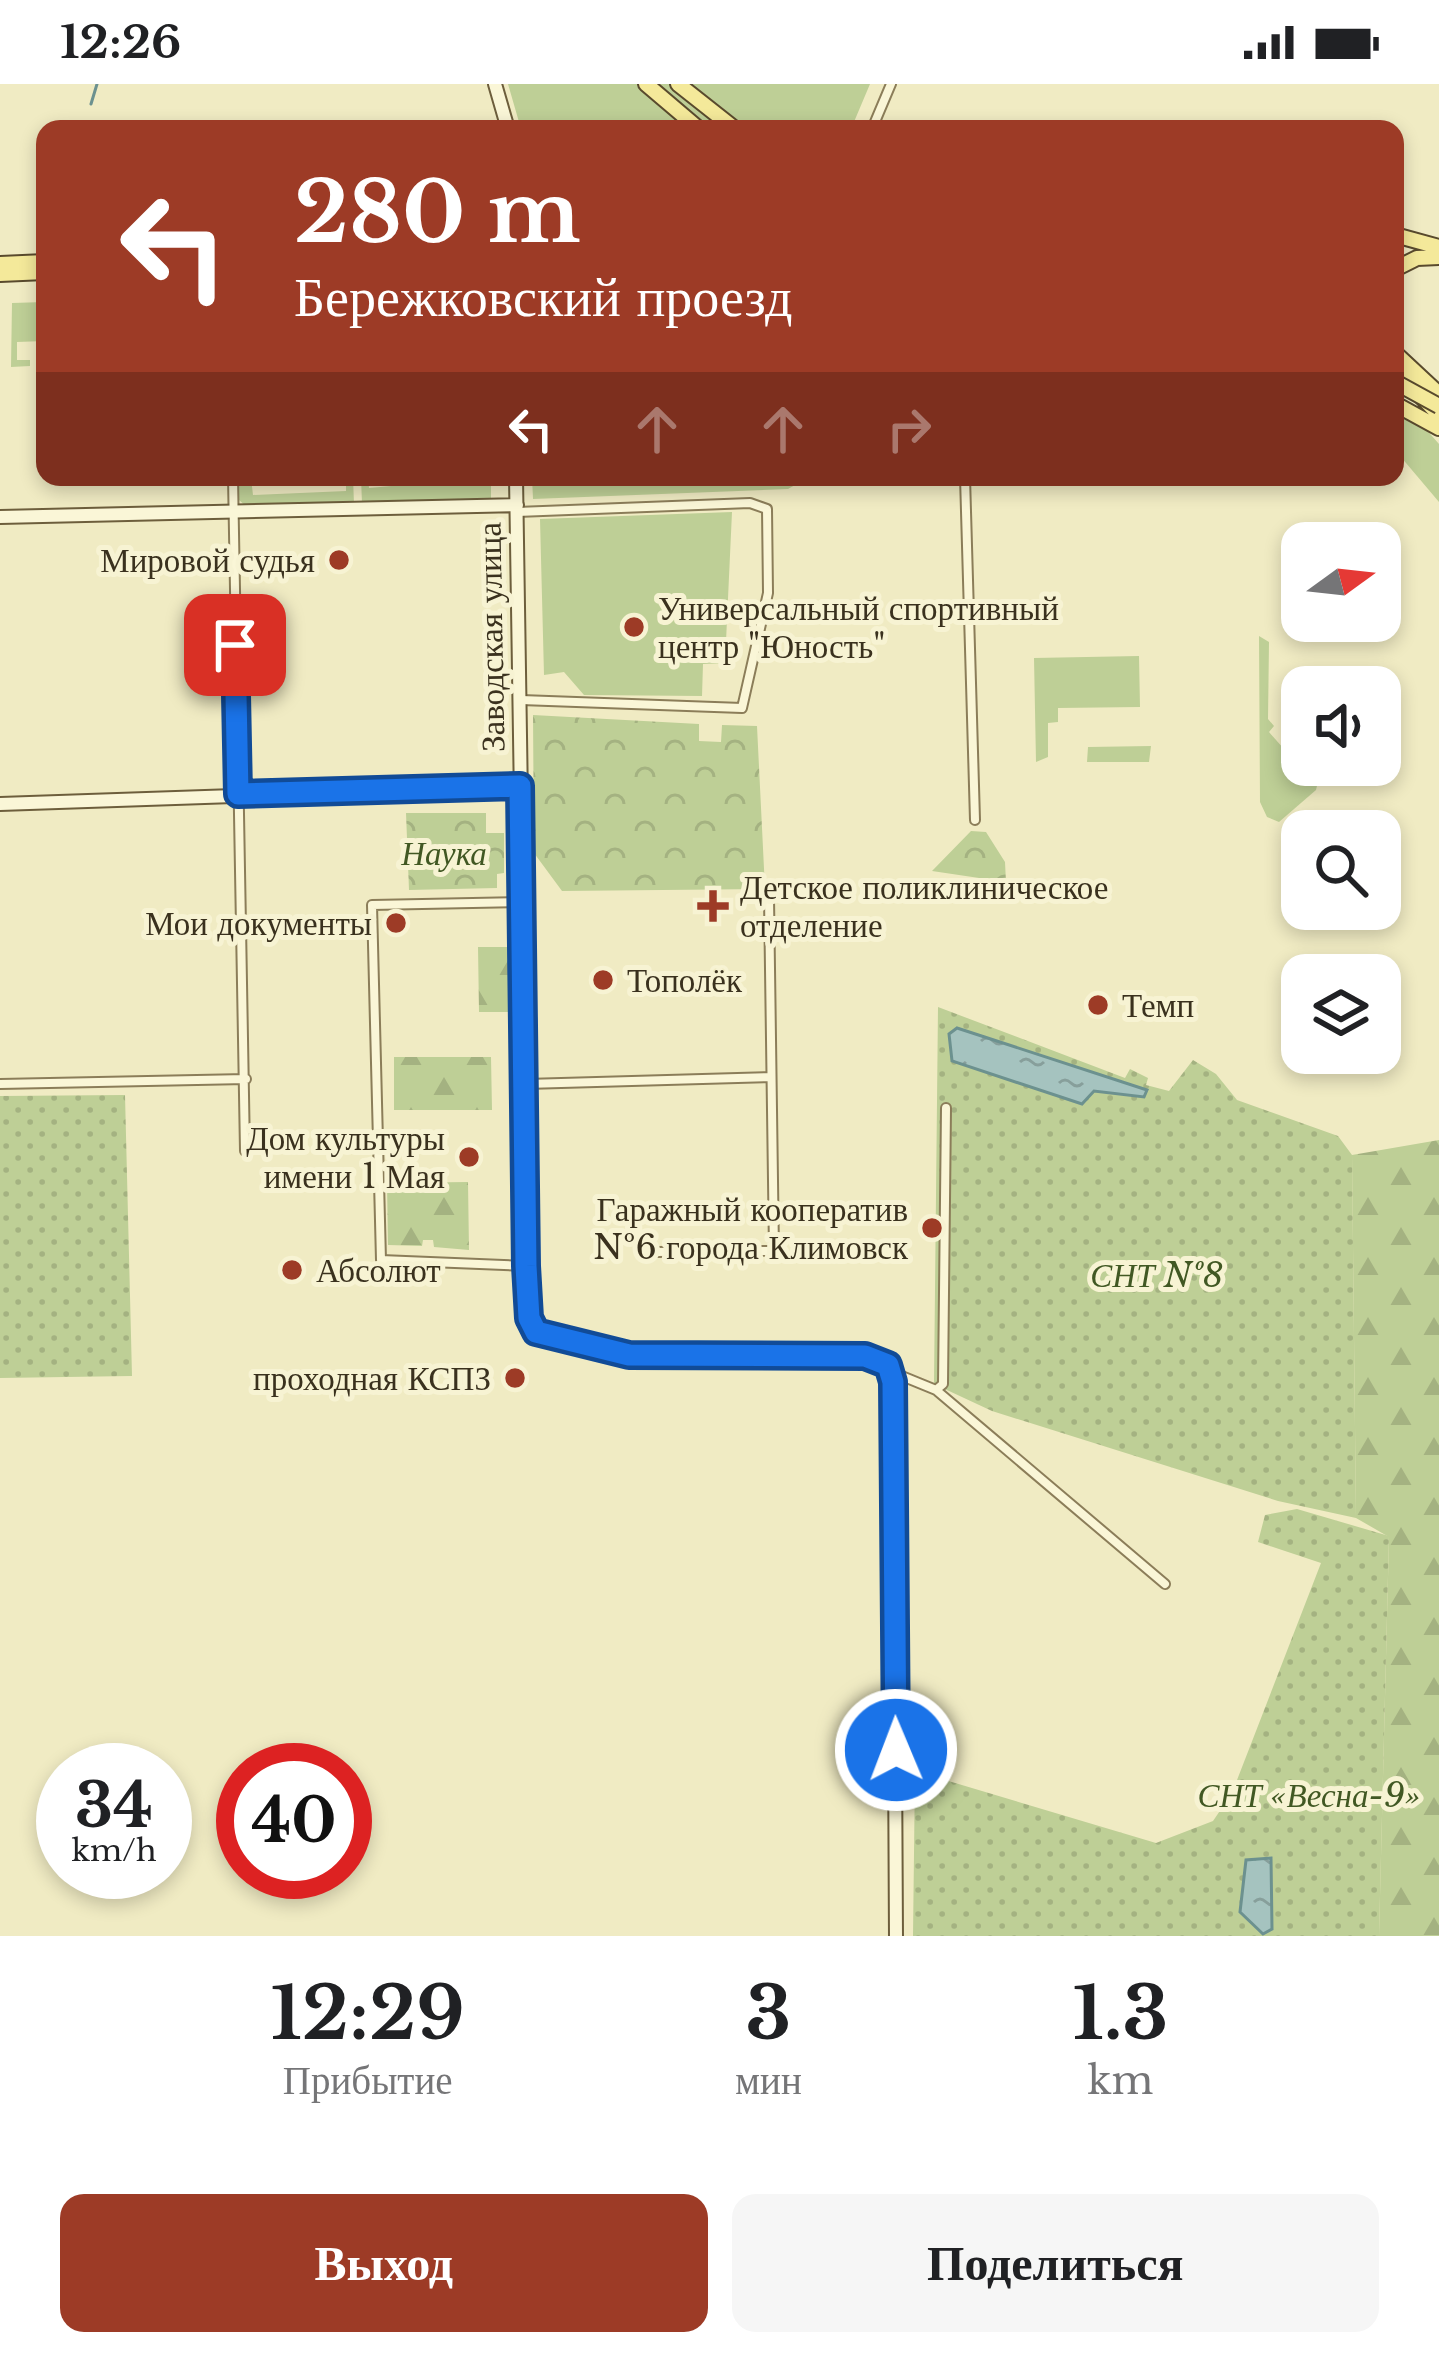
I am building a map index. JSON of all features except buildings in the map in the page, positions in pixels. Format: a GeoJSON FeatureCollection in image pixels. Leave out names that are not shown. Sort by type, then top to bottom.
{"type":"FeatureCollection","features":[{"type":"Feature","properties":{"kind":"main road"},"geometry":{"type":"LineString","coordinates":[[646,84],[688,120]]}},
{"type":"Feature","properties":{"kind":"main road"},"geometry":{"type":"LineString","coordinates":[[678,84],[724,120]]}},
{"type":"Feature","properties":{"kind":"main road"},"geometry":{"type":"LineString","coordinates":[[1404,237],[1439,247]]}},
{"type":"Feature","properties":{"kind":"main road"},"geometry":{"type":"LineString","coordinates":[[1404,264],[1439,257]]}},
{"type":"Feature","properties":{"kind":"main road"},"geometry":{"type":"LineString","coordinates":[[0,264],[36,262]]}},
{"type":"Feature","properties":{"kind":"main road"},"geometry":{"type":"LineString","coordinates":[[0,274],[36,272]]}},
{"type":"Feature","properties":{"kind":"main road"},"geometry":{"type":"LineString","coordinates":[[1404,362],[1439,394]]}},
{"type":"Feature","properties":{"kind":"main road"},"geometry":{"type":"LineString","coordinates":[[1404,383],[1439,410]]}},
{"type":"Feature","properties":{"kind":"main road"},"geometry":{"type":"LineString","coordinates":[[1404,409],[1439,428]]}},
{"type":"Feature","properties":{"kind":"street"},"geometry":{"type":"LineString","coordinates":[[495,84],[505,120]]}},
{"type":"Feature","properties":{"kind":"street"},"geometry":{"type":"LineString","coordinates":[[876,120],[891,84]]}},
{"type":"Feature","properties":{"kind":"street"},"geometry":{"type":"LineString","coordinates":[[232,486],[245,1151]]}},
{"type":"Feature","properties":{"kind":"street","name":"Заводская улица"},"geometry":{"type":"LineString","coordinates":[[516,486],[529,1318],[536,1332],[643,1355],[865,1356],[892,1372]]}},
{"type":"Feature","properties":{"kind":"street"},"geometry":{"type":"LineString","coordinates":[[965,486],[975,820]]}},
{"type":"Feature","properties":{"kind":"street"},"geometry":{"type":"LineString","coordinates":[[0,517],[750,503],[767,509],[768,592],[742,708],[519,700]]}},
{"type":"Feature","properties":{"kind":"street"},"geometry":{"type":"LineString","coordinates":[[0,804],[520,786]]}},
{"type":"Feature","properties":{"kind":"street"},"geometry":{"type":"LineString","coordinates":[[656,1252],[774,1251],[769,898]]}},
{"type":"Feature","properties":{"kind":"street"},"geometry":{"type":"LineString","coordinates":[[521,902],[372,905],[372,977],[380,1260],[526,1266]]}},
{"type":"Feature","properties":{"kind":"street"},"geometry":{"type":"LineString","coordinates":[[524,1084],[770,1077]]}},
{"type":"Feature","properties":{"kind":"street"},"geometry":{"type":"LineString","coordinates":[[0,1084],[246,1079]]}},
{"type":"Feature","properties":{"kind":"street"},"geometry":{"type":"LineString","coordinates":[[936,1390],[943,1384],[946,1108]]}},
{"type":"Feature","properties":{"kind":"street"},"geometry":{"type":"LineString","coordinates":[[896,1936],[892,1372],[936,1390],[1165,1584]]}},
{"type":"Feature","properties":{"kind":"green space"},"geometry":{"type":"Polygon","coordinates":[[[508,84],[870,84],[855,120],[518,120],[508,84]]]}},
{"type":"Feature","properties":{"kind":"green space"},"geometry":{"type":"Polygon","coordinates":[[[36,302],[36,341],[17,342],[17,360],[30,360],[30,366],[11,367],[12,303],[36,302]]]}},
{"type":"Feature","properties":{"kind":"green space"},"geometry":{"type":"Polygon","coordinates":[[[1404,404],[1439,444],[1439,502],[1404,461],[1404,404]]]}},
{"type":"Feature","properties":{"kind":"green space"},"geometry":{"type":"Polygon","coordinates":[[[239,486],[252,486],[253,495],[346,491],[346,486],[353,486],[354,504],[247,507],[239,500],[239,486]]]}},
{"type":"Feature","properties":{"kind":"green space"},"geometry":{"type":"Polygon","coordinates":[[[361,486],[491,486],[491,500],[362,504],[361,486]]]}},
{"type":"Feature","properties":{"kind":"green space"},"geometry":{"type":"Polygon","coordinates":[[[532,486],[793,486],[788,489],[533,499],[532,486]]]}},
{"type":"Feature","properties":{"kind":"green space","name":"Универсальный спортивный центр \"Юность\""},"geometry":{"type":"Polygon","coordinates":[[[732,512],[725,663],[703,664],[702,696],[584,695],[564,672],[544,675],[540,519],[732,512]]]}},
{"type":"Feature","properties":{"kind":"green space"},"geometry":{"type":"Polygon","coordinates":[[[1259,636],[1269,642],[1268,719],[1274,726],[1269,732],[1281,746],[1281,786],[1317,786],[1293,810],[1281,810],[1279,822],[1267,817],[1260,802],[1259,636]]]}},
{"type":"Feature","properties":{"kind":"green space"},"geometry":{"type":"Polygon","coordinates":[[[1139,656],[1140,707],[1058,708],[1058,722],[1048,723],[1048,757],[1036,762],[1034,658],[1139,656]]]}},
{"type":"Feature","properties":{"kind":"green space"},"geometry":{"type":"Polygon","coordinates":[[[533,715],[699,724],[699,741],[721,742],[722,725],[757,726],[765,889],[562,891],[534,853],[533,715]]]}},
{"type":"Feature","properties":{"kind":"green space"},"geometry":{"type":"Polygon","coordinates":[[[1151,746],[1149,762],[1087,762],[1088,747],[1151,746]]]}},
{"type":"Feature","properties":{"kind":"green space","name":"Наука"},"geometry":{"type":"Polygon","coordinates":[[[406,813],[486,813],[486,833],[504,833],[504,873],[497,874],[497,888],[409,890],[406,813]]]}},
{"type":"Feature","properties":{"kind":"green space"},"geometry":{"type":"Polygon","coordinates":[[[971,831],[986,832],[1005,862],[1006,882],[932,871],[971,831]]]}},
{"type":"Feature","properties":{"kind":"green space"},"geometry":{"type":"Polygon","coordinates":[[[478,947],[510,947],[510,1012],[479,1012],[478,947]]]}},
{"type":"Feature","properties":{"kind":"green space","name":"СНТ №8"},"geometry":{"type":"Polygon","coordinates":[[[938,1007],[1125,1078],[1130,1069],[1148,1078],[1146,1085],[1169,1091],[1193,1060],[1216,1074],[1237,1100],[1338,1136],[1352,1155],[1356,1518],[1278,1501],[992,1411],[934,1384],[938,1007]],[[958,1029],[949,1034],[1093,1091],[1143,1097],[1147,1091],[958,1029]]]}},
{"type":"Feature","properties":{"kind":"green space"},"geometry":{"type":"Polygon","coordinates":[[[394,1057],[491,1057],[492,1110],[394,1110],[394,1057]]]}},
{"type":"Feature","properties":{"kind":"green space"},"geometry":{"type":"Polygon","coordinates":[[[125,1095],[132,1376],[0,1378],[0,1096],[125,1095]]]}},
{"type":"Feature","properties":{"kind":"green space"},"geometry":{"type":"Polygon","coordinates":[[[1439,1140],[1439,1936],[1379,1936],[1389,1537],[1356,1518],[1352,1155],[1439,1140]]]}},
{"type":"Feature","properties":{"kind":"green space"},"geometry":{"type":"Polygon","coordinates":[[[468,1182],[469,1250],[434,1247],[433,1240],[423,1240],[422,1246],[388,1245],[387,1183],[468,1182]]]}},
{"type":"Feature","properties":{"kind":"green space","name":"СНТ «Весна-9»"},"geometry":{"type":"Polygon","coordinates":[[[1297,1509],[1389,1536],[1379,1936],[913,1936],[915,1771],[1156,1843],[1213,1821],[1232,1793],[1321,1563],[1258,1542],[1265,1515],[1297,1509]]]}},
{"type":"Feature","properties":{"kind":"water"},"geometry":{"type":"Polygon","coordinates":[[[957,1028],[1147,1090],[1144,1097],[1094,1091],[1082,1104],[952,1061],[949,1034],[957,1028]]]}},
{"type":"Feature","properties":{"kind":"water"},"geometry":{"type":"Polygon","coordinates":[[[1271,1858],[1272,1929],[1263,1934],[1240,1912],[1246,1860],[1271,1858]]]}},
{"type":"Feature","properties":{"kind":"waterway"},"geometry":{"type":"LineString","coordinates":[[91,104],[97,84]]}},
{"type":"Feature","properties":{"kind":"place","name":"Мировой судья"},"geometry":{"type":"Point","coordinates":[339,560]}},
{"type":"Feature","properties":{"kind":"place","name":"Универсальный спортивный центр \"Юность\""},"geometry":{"type":"Point","coordinates":[634,627]}},
{"type":"Feature","properties":{"kind":"place","name":"Детское поликлиническое отделение"},"geometry":{"type":"Point","coordinates":[713,906]}},
{"type":"Feature","properties":{"kind":"place","name":"Мои документы"},"geometry":{"type":"Point","coordinates":[396,923]}},
{"type":"Feature","properties":{"kind":"place","name":"Тополёк"},"geometry":{"type":"Point","coordinates":[603,980]}},
{"type":"Feature","properties":{"kind":"place","name":"Темп"},"geometry":{"type":"Point","coordinates":[1098,1005]}},
{"type":"Feature","properties":{"kind":"place","name":"Дом культуры имени 1 Мая"},"geometry":{"type":"Point","coordinates":[469,1157]}},
{"type":"Feature","properties":{"kind":"place","name":"Гаражный кооператив №6 города Климовск"},"geometry":{"type":"Point","coordinates":[932,1228]}},
{"type":"Feature","properties":{"kind":"place","name":"Абсолют"},"geometry":{"type":"Point","coordinates":[292,1270]}},
{"type":"Feature","properties":{"kind":"place","name":"проходная КСПЗ"},"geometry":{"type":"Point","coordinates":[515,1378]}},
{"type":"Feature","properties":{"kind":"route"},"geometry":{"type":"LineString","coordinates":[[235,645],[238,794],[520,786],[526,1266],[529,1318],[536,1332],[629,1355],[865,1356],[888,1365],[893,1382],[896,1750]]}}]}
